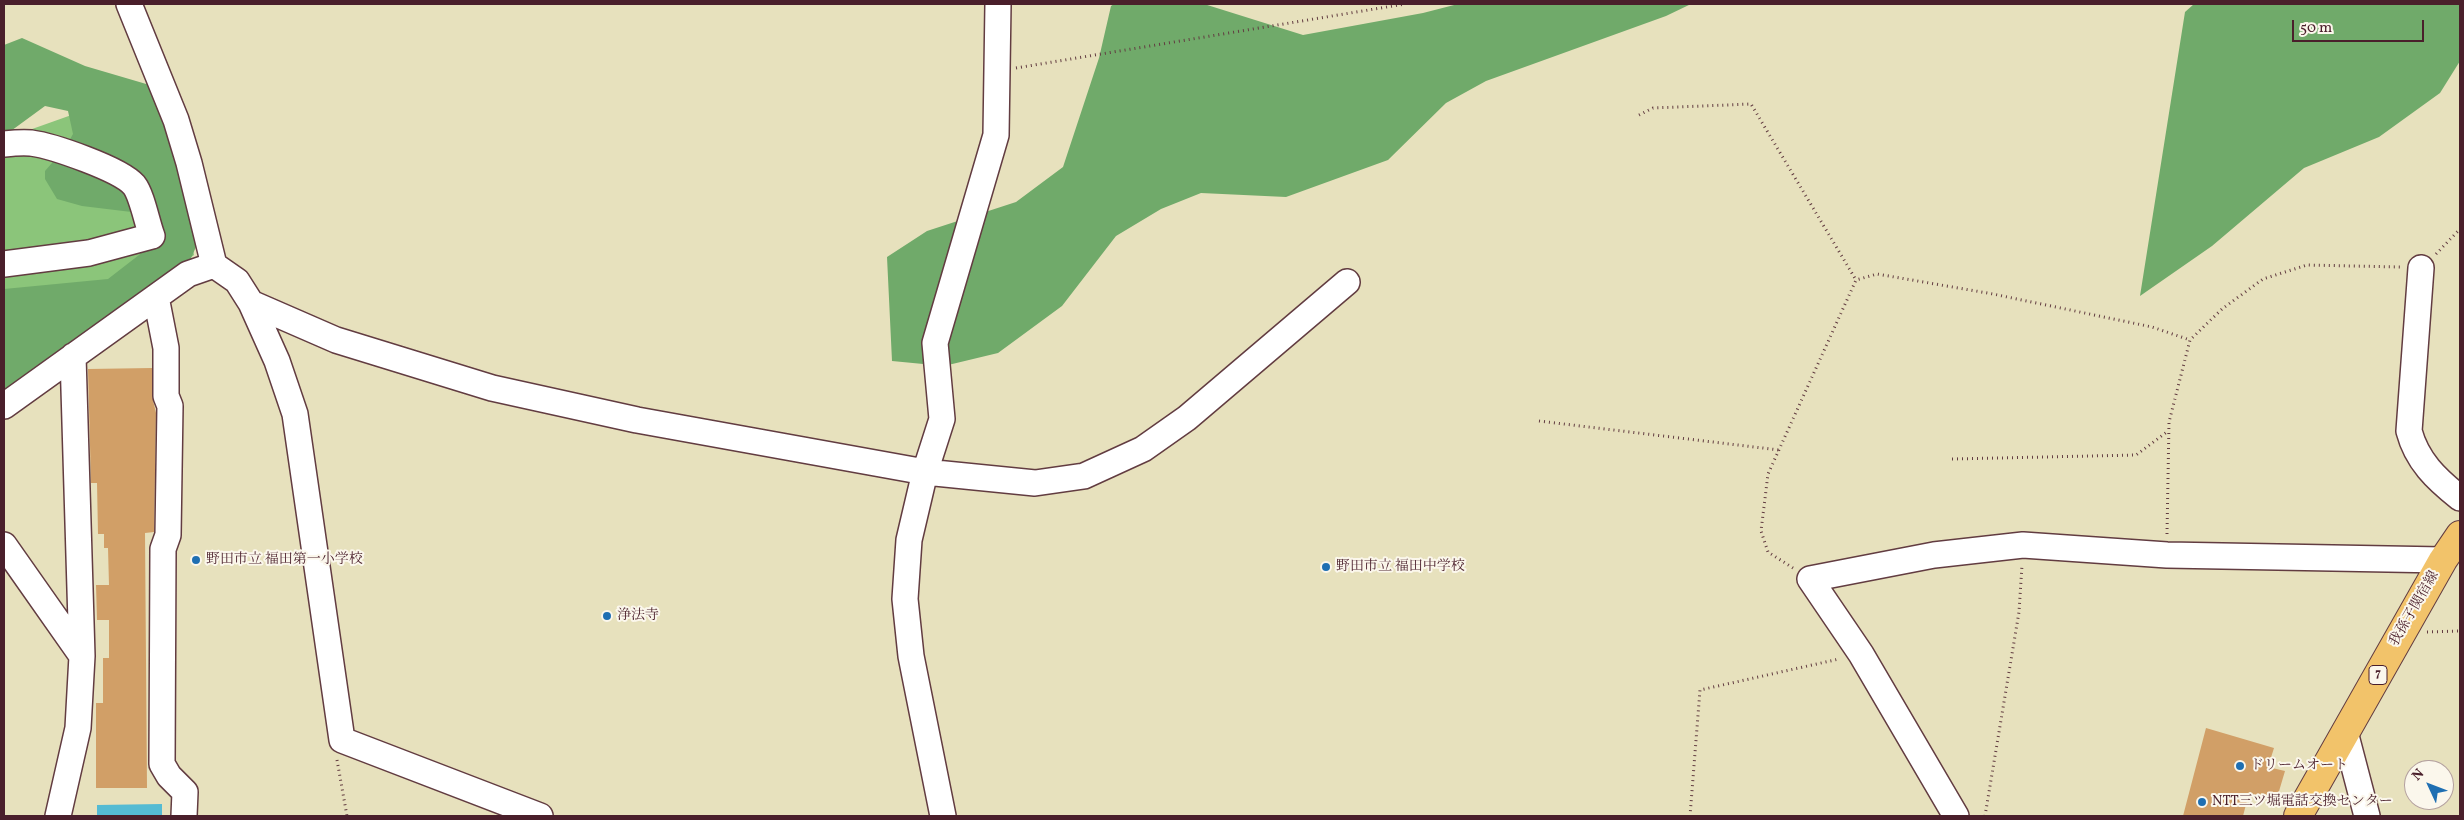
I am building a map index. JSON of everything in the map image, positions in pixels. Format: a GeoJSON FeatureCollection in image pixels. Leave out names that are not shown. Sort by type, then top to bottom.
{"type":"FeatureCollection","features":[{"type":"Feature","properties":{"kind":"main road","name":"我孫子関宿線"},"geometry":{"type":"LineString","coordinates":[[2298,816],[2443,560],[2460,535]]}},
{"type":"Feature","properties":{"kind":"street"},"geometry":{"type":"LineString","coordinates":[[129,4],[176,120],[189,163],[214,265],[237,280],[251,303],[277,361],[295,414],[342,740],[540,816]]}},
{"type":"Feature","properties":{"kind":"street"},"geometry":{"type":"LineString","coordinates":[[943,816],[911,656],[905,599],[909,540],[924,472],[942,419],[936,343],[996,135],[998,4]]}},
{"type":"Feature","properties":{"kind":"street"},"geometry":{"type":"LineString","coordinates":[[4,144],[30,143],[51,148],[75,155],[128,180],[136,187],[152,236],[89,253],[4,264]]}},
{"type":"Feature","properties":{"kind":"street"},"geometry":{"type":"LineString","coordinates":[[4,406],[188,274],[214,265]]}},
{"type":"Feature","properties":{"kind":"street"},"geometry":{"type":"LineString","coordinates":[[2421,268],[2409,431],[2413,445],[2424,464],[2433,475],[2460,498]]}},
{"type":"Feature","properties":{"kind":"street"},"geometry":{"type":"LineString","coordinates":[[251,303],[336,340],[492,388],[638,420],[924,472],[1034,483],[1084,476],[1143,449],[1187,418],[1347,282]]}},
{"type":"Feature","properties":{"kind":"street"},"geometry":{"type":"LineString","coordinates":[[156,297],[166,348],[166,396],[170,406],[168,535],[162,549],[162,764],[169,776],[184,792],[184,816]]}},
{"type":"Feature","properties":{"kind":"street"},"geometry":{"type":"LineString","coordinates":[[58,816],[78,728],[82,656],[73,356]]}},
{"type":"Feature","properties":{"kind":"street"},"geometry":{"type":"LineString","coordinates":[[4,545],[82,656]]}},
{"type":"Feature","properties":{"kind":"street"},"geometry":{"type":"LineString","coordinates":[[1956,816],[1861,654],[1810,579],[1934,554],[2023,545],[2167,555],[2443,560]]}},
{"type":"Feature","properties":{"kind":"street"},"geometry":{"type":"LineString","coordinates":[[2345,732],[2367,816]]}},
{"type":"Feature","properties":{"kind":"path"},"geometry":{"type":"LineString","coordinates":[[997,72],[1406,4]]}},
{"type":"Feature","properties":{"kind":"path"},"geometry":{"type":"LineString","coordinates":[[1639,114],[1653,108],[1751,104],[1856,280]]}},
{"type":"Feature","properties":{"kind":"path"},"geometry":{"type":"LineString","coordinates":[[2167,555],[2169,422],[2190,340],[2222,309],[2264,278],[2306,265],[2421,268],[2460,230]]}},
{"type":"Feature","properties":{"kind":"path"},"geometry":{"type":"LineString","coordinates":[[1810,579],[1768,552],[1761,531],[1768,474],[1856,280],[1876,274],[1993,294],[2152,326],[2190,340]]}},
{"type":"Feature","properties":{"kind":"path"},"geometry":{"type":"LineString","coordinates":[[1539,421],[1779,450]]}},
{"type":"Feature","properties":{"kind":"path"},"geometry":{"type":"LineString","coordinates":[[1952,458],[2136,455],[2169,431]]}},
{"type":"Feature","properties":{"kind":"path"},"geometry":{"type":"LineString","coordinates":[[1985,816],[2019,612],[2023,545]]}},
{"type":"Feature","properties":{"kind":"path"},"geometry":{"type":"LineString","coordinates":[[2401,634],[2460,631]]}},
{"type":"Feature","properties":{"kind":"path"},"geometry":{"type":"LineString","coordinates":[[1690,816],[1700,690],[1861,654]]}},
{"type":"Feature","properties":{"kind":"path"},"geometry":{"type":"LineString","coordinates":[[342,740],[335,749],[347,816]]}},
{"type":"Feature","properties":{"kind":"green space"},"geometry":{"type":"Polygon","coordinates":[[[1114,4],[1204,4],[1303,35],[1423,13],[1458,4],[1691,4],[1666,16],[1486,81],[1446,103],[1388,160],[1286,197],[1201,193],[1161,209],[1116,236],[1062,306],[998,353],[944,366],[892,361],[887,257],[927,231],[1016,202],[1063,167],[1099,58],[1111,6],[1114,4]]]}},
{"type":"Feature","properties":{"kind":"green space"},"geometry":{"type":"Polygon","coordinates":[[[2194,4],[2460,4],[2460,61],[2440,93],[2379,137],[2304,168],[2212,246],[2140,296],[2185,12],[2194,4]]]}},
{"type":"Feature","properties":{"kind":"green space"},"geometry":{"type":"Polygon","coordinates":[[[22,38],[85,66],[153,86],[192,222],[199,240],[188,265],[4,398],[4,289],[108,279],[139,255],[159,234],[148,214],[82,206],[57,199],[45,179],[45,171],[65,148],[73,134],[68,111],[45,106],[4,136],[4,45],[22,38]]]}},
{"type":"Feature","properties":{"kind":"green space"},"geometry":{"type":"Polygon","coordinates":[[[153,86],[175,160],[194,255],[4,398],[4,139],[153,86]]]}},
{"type":"Feature","properties":{"kind":"water"},"geometry":{"type":"Polygon","coordinates":[[[162,804],[162,816],[97,816],[97,805],[162,804]]]}},
{"type":"Feature","properties":{"kind":"building"},"geometry":{"type":"Polygon","coordinates":[[[152,368],[152,396],[156,413],[154,532],[145,533],[147,788],[96,788],[96,703],[103,703],[103,658],[109,658],[109,620],[97,620],[96,585],[109,585],[108,548],[104,548],[104,534],[98,534],[97,483],[91,483],[88,369],[152,368]]]}},
{"type":"Feature","properties":{"kind":"building"},"geometry":{"type":"Polygon","coordinates":[[[2206,728],[2274,748],[2268,767],[2285,771],[2277,798],[2261,793],[2260,797],[2249,793],[2243,816],[2183,816],[2206,728]]]}},
{"type":"Feature","properties":{"kind":"place","name":"野田市立 福田第一小学校"},"geometry":{"type":"Point","coordinates":[196,560]}},
{"type":"Feature","properties":{"kind":"place","name":"野田市立 福田中学校"},"geometry":{"type":"Point","coordinates":[1326,567]}},
{"type":"Feature","properties":{"kind":"place","name":"浄法寺"},"geometry":{"type":"Point","coordinates":[607,616]}},
{"type":"Feature","properties":{"kind":"place","name":"ドリームオート"},"geometry":{"type":"Point","coordinates":[2240,766]}},
{"type":"Feature","properties":{"kind":"place","name":"NTT三ツ堀電話交換センター"},"geometry":{"type":"Point","coordinates":[2202,802]}}]}
